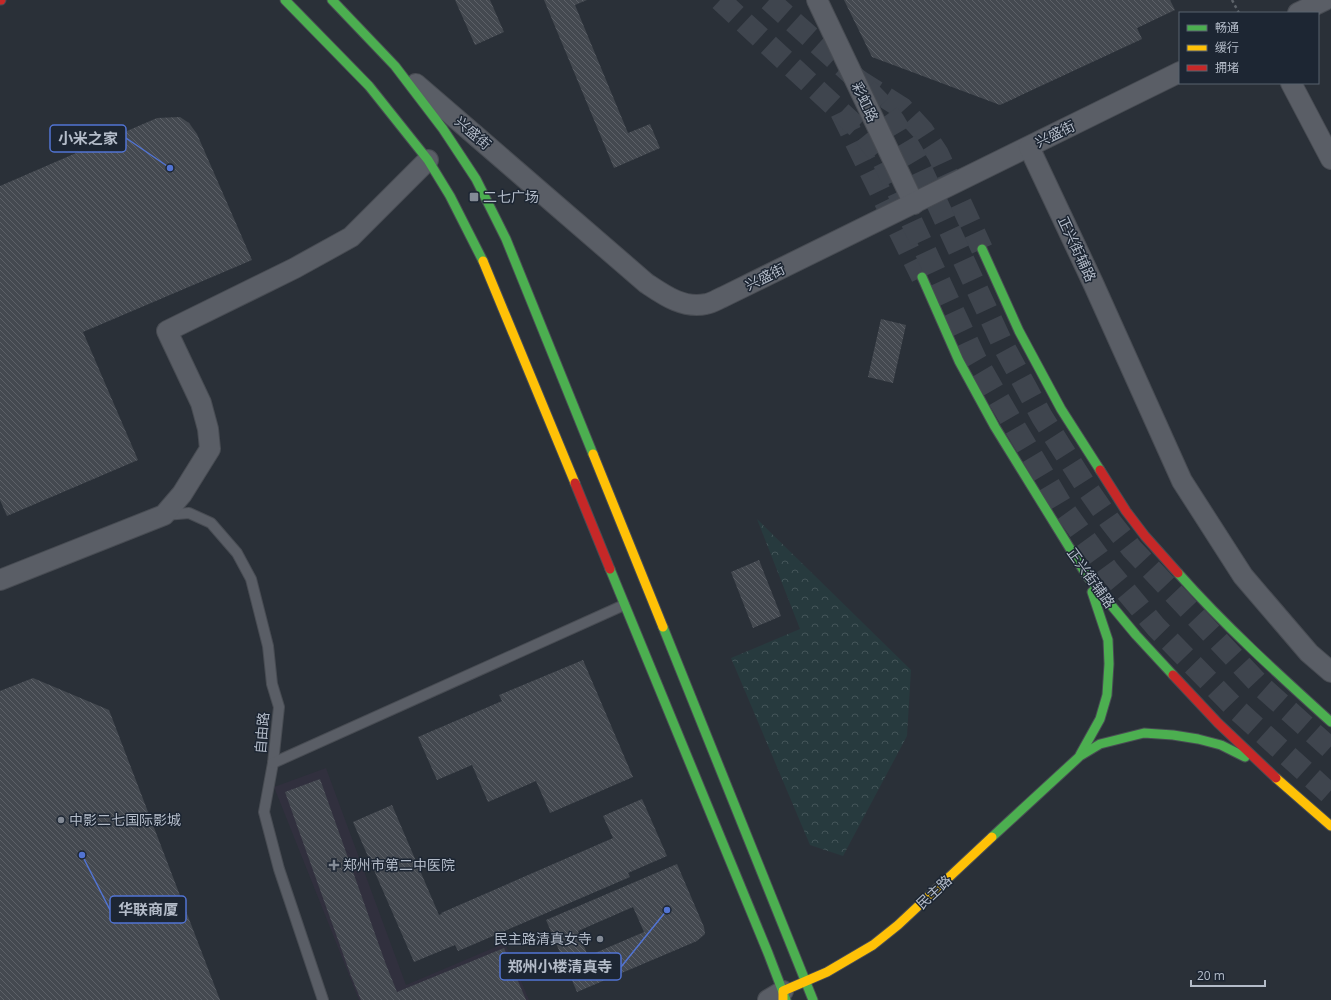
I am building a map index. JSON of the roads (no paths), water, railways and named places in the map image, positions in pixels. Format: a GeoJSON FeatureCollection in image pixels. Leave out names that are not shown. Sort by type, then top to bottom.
{"type":"FeatureCollection","features":[{"type":"Feature","properties":{"kind":"main road"},"geometry":{"type":"LineString","coordinates":[[285,0],[368,86],[428,160],[450,196],[480,254],[624,605],[780,998]]}},
{"type":"Feature","properties":{"kind":"main road"},"geometry":{"type":"LineString","coordinates":[[332,0],[395,66],[443,129],[476,179],[506,239],[813,1000]]}},
{"type":"Feature","properties":{"kind":"main road"},"geometry":{"type":"LineString","coordinates":[[982,249],[1019,331],[1061,409],[1126,511],[1145,536],[1194,591],[1273,669],[1331,722]]}},
{"type":"Feature","properties":{"kind":"main road","name":"正兴街辅路"},"geometry":{"type":"LineString","coordinates":[[922,277],[959,361],[995,427],[1087,576],[1136,635],[1218,723],[1261,765],[1331,826]]}},
{"type":"Feature","properties":{"kind":"main road"},"geometry":{"type":"LineString","coordinates":[[1080,756],[1100,719],[1107,695],[1110,664],[1108,640],[1101,614],[1087,576]]}},
{"type":"Feature","properties":{"kind":"main road"},"geometry":{"type":"LineString","coordinates":[[1080,756],[1100,744],[1144,733],[1198,738],[1221,746],[1261,765]]}},
{"type":"Feature","properties":{"kind":"main road","name":"民主路"},"geometry":{"type":"LineString","coordinates":[[780,998],[806,982],[839,967],[869,948],[898,925],[1080,756]]}},
{"type":"Feature","properties":{"kind":"main road"},"geometry":{"type":"LineString","coordinates":[[806,982],[823,1000]]}},
{"type":"Feature","properties":{"kind":"street","name":"彩虹路"},"geometry":{"type":"LineString","coordinates":[[817,0],[914,204]]}},
{"type":"Feature","properties":{"kind":"street"},"geometry":{"type":"LineString","coordinates":[[1300,12],[1325,0]]}},
{"type":"Feature","properties":{"kind":"street","name":"兴盛街"},"geometry":{"type":"LineString","coordinates":[[395,66],[646,283],[666,297],[680,303],[693,306],[712,302],[1179,72]]}},
{"type":"Feature","properties":{"kind":"street"},"geometry":{"type":"LineString","coordinates":[[1292,84],[1331,159]]}},
{"type":"Feature","properties":{"kind":"street","name":"正兴街辅路"},"geometry":{"type":"LineString","coordinates":[[1029,147],[1093,282],[1182,481],[1243,576],[1309,653],[1331,672]]}},
{"type":"Feature","properties":{"kind":"street"},"geometry":{"type":"LineString","coordinates":[[0,579],[164,515],[182,494],[210,449],[208,429],[201,403],[167,331],[295,268],[351,237],[428,160]]}},
{"type":"Feature","properties":{"kind":"lane","name":"自由路"},"geometry":{"type":"LineString","coordinates":[[164,515],[189,513],[211,523],[237,553],[251,579],[268,646],[272,684],[279,707],[273,763],[264,812],[279,868],[323,1000]]}},
{"type":"Feature","properties":{"kind":"lane"},"geometry":{"type":"LineString","coordinates":[[273,763],[624,605]]}},
{"type":"Feature","properties":{"kind":"tunnel"},"geometry":{"type":"LineString","coordinates":[[720,0],[859,129],[880,155],[976,360],[1065,511],[1108,570],[1156,627],[1235,708],[1331,795]]}},
{"type":"Feature","properties":{"kind":"tunnel"},"geometry":{"type":"LineString","coordinates":[[769,0],[858,80],[883,106],[894,121],[918,162],[1002,343],[1042,417],[1110,521],[1132,549],[1261,686],[1331,749]]}},
{"type":"Feature","properties":{"kind":"tunnel"},"geometry":{"type":"LineString","coordinates":[[858,80],[902,108],[923,131],[938,154],[982,249]]}},
{"type":"Feature","properties":{"kind":"tunnel"},"geometry":{"type":"LineString","coordinates":[[841,112],[922,277]]}},
{"type":"Feature","properties":{"kind":"place","name":"小米之家"},"geometry":{"type":"Point","coordinates":[170,168]}},
{"type":"Feature","properties":{"kind":"place","name":"二七广场"},"geometry":{"type":"Point","coordinates":[474,197]}},
{"type":"Feature","properties":{"kind":"place","name":"中影二七国际影城"},"geometry":{"type":"Point","coordinates":[61,820]}},
{"type":"Feature","properties":{"kind":"place","name":"华联商厦"},"geometry":{"type":"Point","coordinates":[82,855]}},
{"type":"Feature","properties":{"kind":"place","name":"郑州市第二中医院"},"geometry":{"type":"Point","coordinates":[334,865]}},
{"type":"Feature","properties":{"kind":"place","name":"郑州小楼清真寺"},"geometry":{"type":"Point","coordinates":[667,910]}},
{"type":"Feature","properties":{"kind":"place","name":"民主路清真女寺"},"geometry":{"type":"Point","coordinates":[600,939]}}]}
